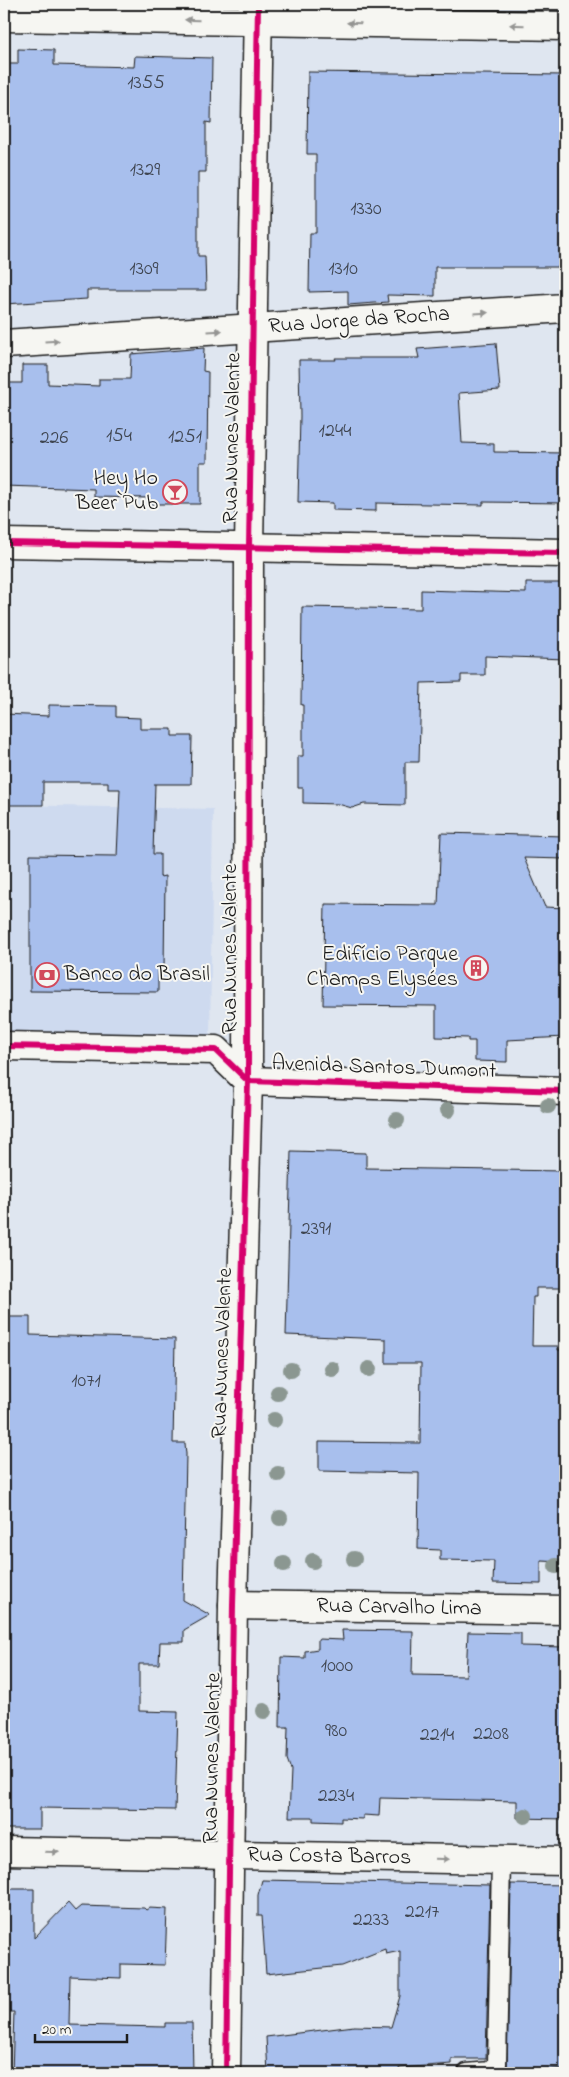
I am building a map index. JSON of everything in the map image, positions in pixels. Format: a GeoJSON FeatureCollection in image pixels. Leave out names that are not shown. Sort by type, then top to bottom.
{"type":"FeatureCollection","features":[{"type":"Feature","properties":{"kind":"street"},"geometry":{"type":"LineString","coordinates":[[4,17],[258,13],[565,26]]}},
{"type":"Feature","properties":{"kind":"street","name":"Rua Nunes Valente"},"geometry":{"type":"LineString","coordinates":[[226,2073],[233,1605],[248,1081],[249,547],[258,13]]}},
{"type":"Feature","properties":{"kind":"street","name":"Rua Jorge da Rocha"},"geometry":{"type":"LineString","coordinates":[[4,344],[565,308]]}},
{"type":"Feature","properties":{"kind":"street"},"geometry":{"type":"LineString","coordinates":[[4,543],[565,553]]}},
{"type":"Feature","properties":{"kind":"street","name":"Avenida Santos Dumont"},"geometry":{"type":"LineString","coordinates":[[4,1046],[216,1050],[248,1081],[565,1091]]}},
{"type":"Feature","properties":{"kind":"street","name":"Rua Carvalho Lima"},"geometry":{"type":"LineString","coordinates":[[233,1605],[565,1610]]}},
{"type":"Feature","properties":{"kind":"street","name":"Rua Costa Barros"},"geometry":{"type":"LineString","coordinates":[[4,1851],[565,1861]]}},
{"type":"Feature","properties":{"kind":"lane"},"geometry":{"type":"LineString","coordinates":[[467,2073],[490,2070],[497,2064],[501,1860]]}},
{"type":"Feature","properties":{"kind":"shaded area"},"geometry":{"type":"Polygon","coordinates":[[[4,805],[213,809],[210,1040],[4,1038],[4,805]]]}},
{"type":"Feature","properties":{"kind":"building"},"geometry":{"type":"Polygon","coordinates":[[[18,49],[54,50],[54,65],[134,67],[135,56],[212,58],[211,123],[206,122],[206,172],[198,172],[198,256],[205,256],[206,290],[87,290],[87,299],[4,304],[4,64],[18,64],[18,49]]]}},
{"type":"Feature","properties":{"kind":"building"},"geometry":{"type":"Polygon","coordinates":[[[308,72],[565,75],[565,251],[560,251],[559,267],[435,267],[435,296],[387,295],[388,302],[348,305],[348,291],[309,292],[310,233],[316,233],[316,154],[307,154],[308,72]]]}},
{"type":"Feature","properties":{"kind":"building"},"geometry":{"type":"Polygon","coordinates":[[[496,343],[500,390],[459,393],[462,443],[494,444],[494,452],[565,453],[565,503],[483,502],[483,505],[376,503],[376,511],[333,510],[333,503],[298,502],[299,360],[419,358],[417,349],[496,343]]]}},
{"type":"Feature","properties":{"kind":"building"},"geometry":{"type":"Polygon","coordinates":[[[204,348],[203,371],[208,372],[207,462],[200,462],[200,504],[150,504],[150,498],[94,497],[94,489],[4,486],[4,383],[22,383],[22,365],[48,365],[48,384],[99,386],[99,379],[130,379],[131,354],[204,348]]]}},
{"type":"Feature","properties":{"kind":"building"},"geometry":{"type":"Polygon","coordinates":[[[526,583],[565,583],[565,659],[485,656],[485,675],[461,675],[461,682],[421,683],[419,762],[405,762],[405,805],[364,804],[352,808],[338,804],[303,803],[303,788],[298,788],[298,756],[303,756],[303,705],[301,705],[302,607],[421,609],[421,590],[526,593],[526,583]]]}},
{"type":"Feature","properties":{"kind":"building"},"geometry":{"type":"Polygon","coordinates":[[[49,705],[116,706],[116,717],[140,718],[140,729],[172,729],[172,736],[192,736],[191,784],[155,784],[153,854],[160,854],[160,877],[165,876],[164,970],[158,970],[158,992],[30,991],[30,855],[117,856],[120,789],[108,789],[108,782],[43,782],[43,805],[4,805],[4,714],[49,716],[49,705]]]}},
{"type":"Feature","properties":{"kind":"building"},"geometry":{"type":"Polygon","coordinates":[[[441,833],[565,836],[565,859],[524,858],[545,907],[565,908],[565,1037],[507,1040],[507,1062],[475,1061],[475,1041],[468,1041],[468,1038],[436,1037],[436,1006],[323,1005],[325,904],[438,905],[441,833]]]}},
{"type":"Feature","properties":{"kind":"building"},"geometry":{"type":"Polygon","coordinates":[[[291,1151],[366,1153],[366,1168],[565,1171],[565,1288],[536,1288],[536,1297],[533,1297],[532,1346],[558,1346],[558,1350],[565,1350],[565,1562],[541,1561],[541,1584],[493,1583],[494,1561],[440,1560],[440,1550],[418,1549],[419,1473],[319,1471],[319,1442],[420,1443],[421,1363],[386,1363],[386,1339],[286,1335],[291,1151]]]}},
{"type":"Feature","properties":{"kind":"building"},"geometry":{"type":"Polygon","coordinates":[[[4,1317],[30,1317],[30,1335],[175,1339],[173,1443],[185,1443],[186,1454],[183,1600],[210,1615],[184,1630],[184,1642],[160,1642],[159,1664],[139,1664],[139,1711],[178,1712],[175,1810],[40,1808],[40,1829],[4,1829],[4,1317]]]}},
{"type":"Feature","properties":{"kind":"building"},"geometry":{"type":"Polygon","coordinates":[[[342,1630],[413,1631],[412,1675],[466,1676],[468,1632],[521,1633],[521,1646],[565,1647],[565,1819],[517,1818],[517,1801],[380,1798],[379,1816],[363,1815],[363,1819],[341,1818],[341,1822],[313,1821],[313,1817],[289,1817],[291,1770],[287,1759],[288,1727],[280,1727],[281,1657],[305,1658],[305,1651],[318,1649],[318,1639],[343,1640],[342,1630]]]}},
{"type":"Feature","properties":{"kind":"building"},"geometry":{"type":"Polygon","coordinates":[[[262,1880],[490,1885],[486,2059],[452,2059],[452,2064],[399,2068],[400,2073],[268,2073],[266,2037],[354,2026],[391,2027],[400,1996],[400,1951],[386,1954],[385,1949],[342,1966],[266,1974],[262,1916],[258,1916],[258,1895],[262,1880]]]}},
{"type":"Feature","properties":{"kind":"building"},"geometry":{"type":"Polygon","coordinates":[[[511,1884],[565,1885],[565,2068],[507,2073],[511,1884]]]}},
{"type":"Feature","properties":{"kind":"building"},"geometry":{"type":"Polygon","coordinates":[[[6,1889],[34,1889],[34,1938],[68,1903],[75,1911],[81,1906],[144,1908],[146,1910],[149,1908],[167,1909],[165,1965],[121,1964],[121,1978],[70,1976],[69,2025],[165,2027],[165,2023],[192,2023],[193,2073],[12,2073],[14,2012],[4,2012],[4,1898],[6,1898],[6,1889]]]}},
{"type":"Feature","properties":{"kind":"cycle path"},"geometry":{"type":"LineString","coordinates":[[226,2073],[233,1605],[248,1081],[249,547],[258,4]]}},
{"type":"Feature","properties":{"kind":"cycle path"},"geometry":{"type":"LineString","coordinates":[[4,543],[565,553]]}},
{"type":"Feature","properties":{"kind":"cycle path"},"geometry":{"type":"LineString","coordinates":[[4,1046],[216,1050],[248,1081],[565,1091]]}},
{"type":"Feature","properties":{"kind":"place","name":"Hey Ho Beer Pub"},"geometry":{"type":"Point","coordinates":[175,492]}},
{"type":"Feature","properties":{"kind":"place","name":"Edifício Parque Champs Elysées"},"geometry":{"type":"Point","coordinates":[476,968]}},
{"type":"Feature","properties":{"kind":"place","name":"Banco do Brasil"},"geometry":{"type":"Point","coordinates":[47,975]}}]}
